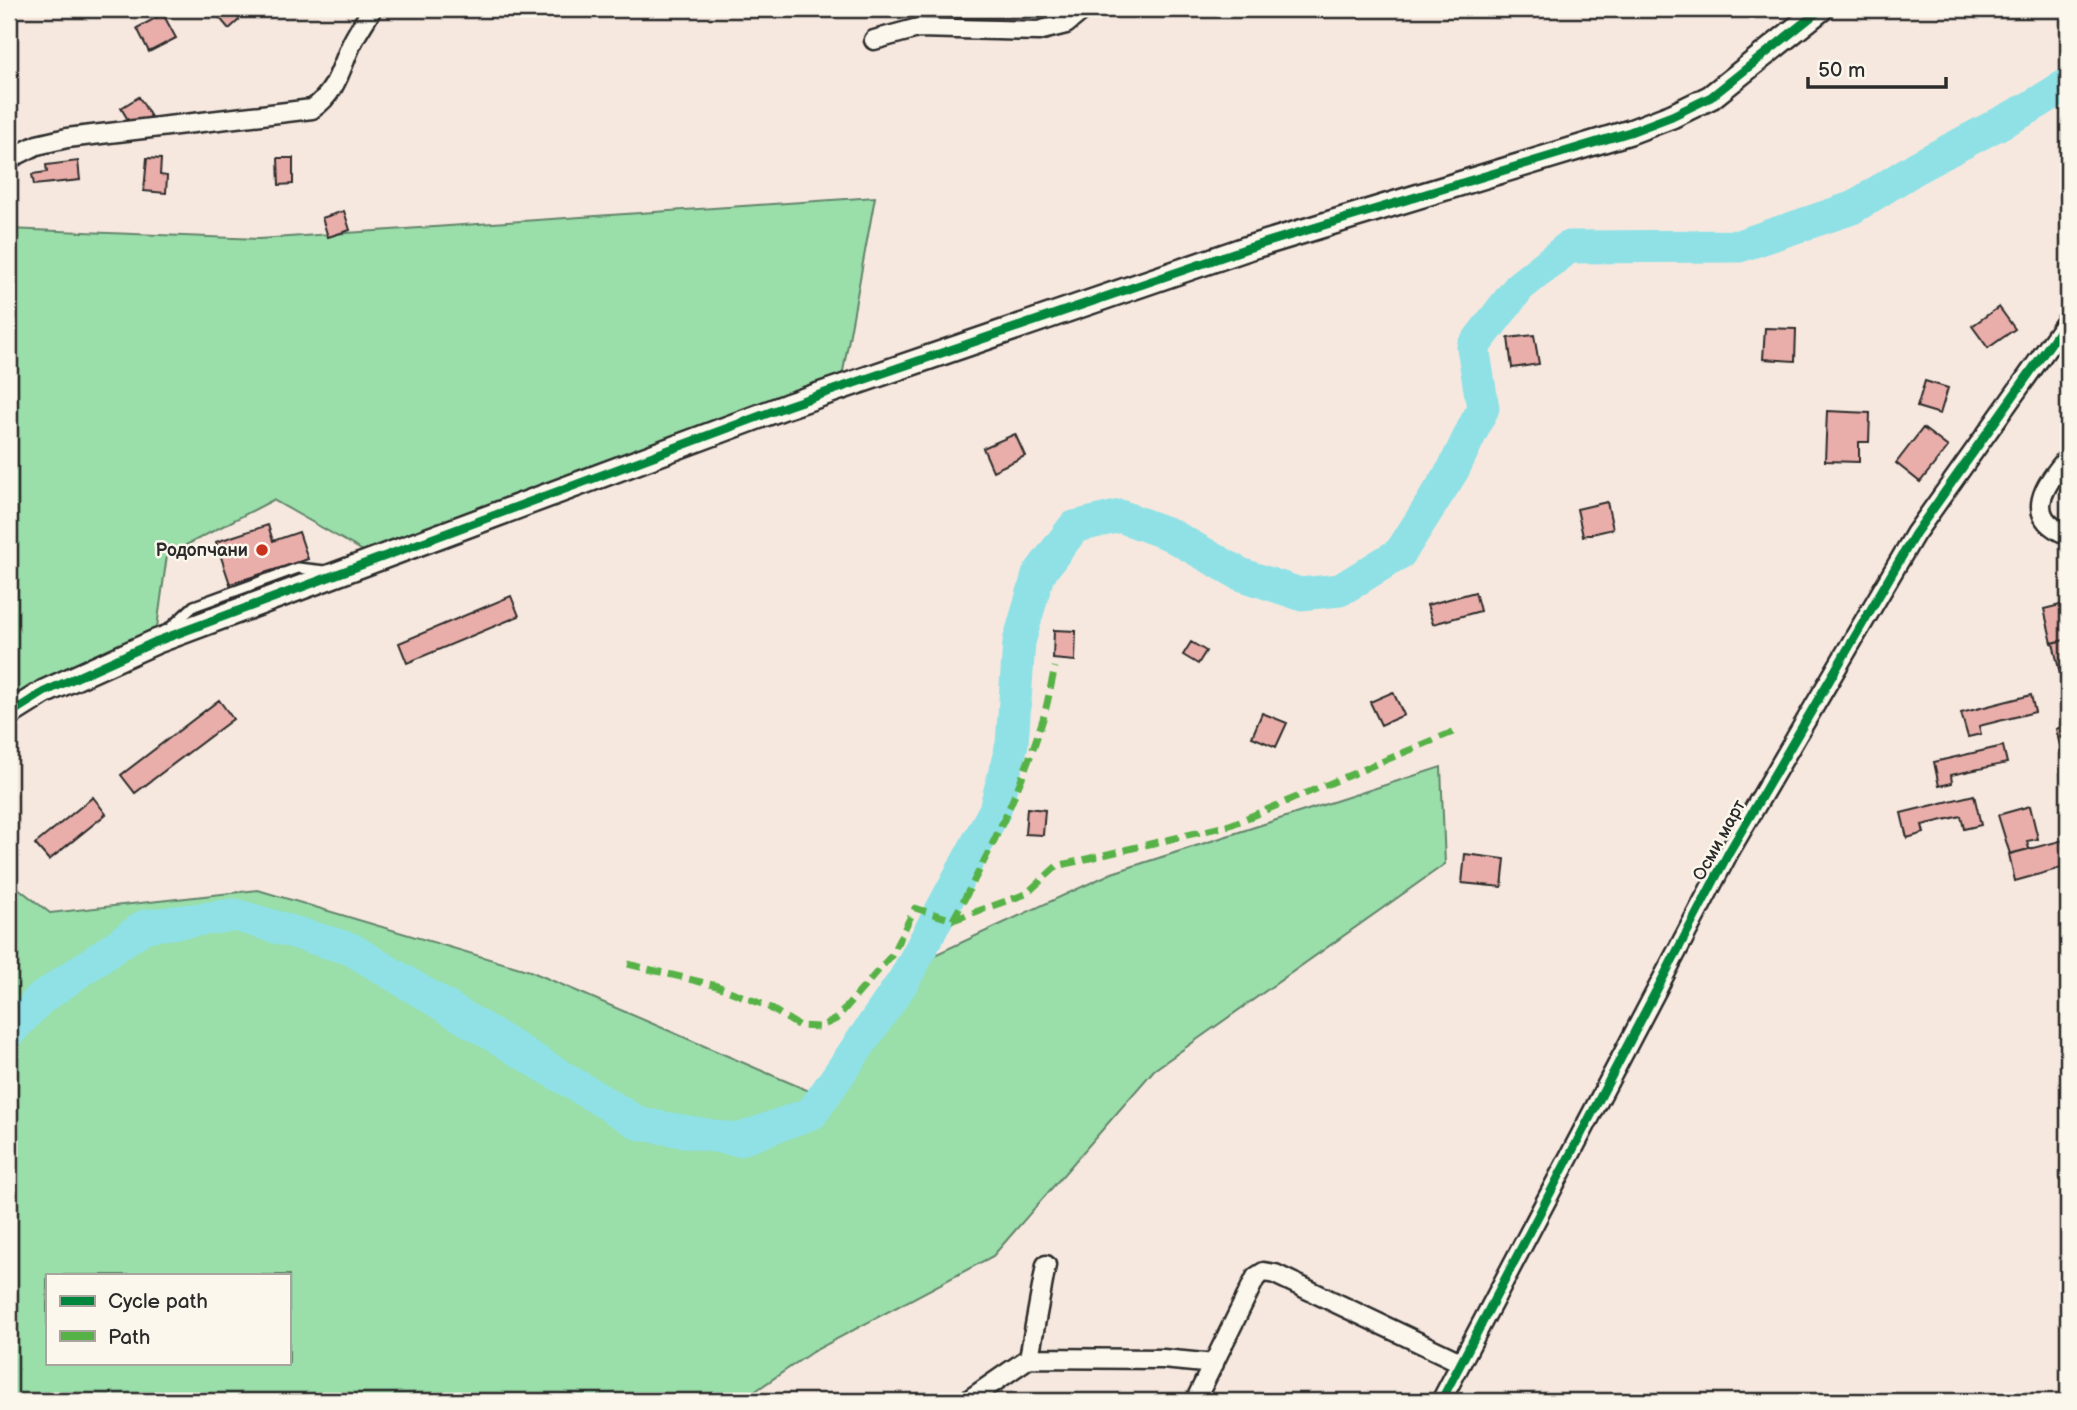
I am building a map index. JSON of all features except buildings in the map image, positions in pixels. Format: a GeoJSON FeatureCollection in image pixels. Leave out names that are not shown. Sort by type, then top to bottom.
{"type":"FeatureCollection","features":[{"type":"Feature","properties":{"kind":"street"},"geometry":{"type":"LineString","coordinates":[[9,159],[37,145],[67,138],[312,109],[324,101],[338,82],[352,43],[372,9]]}},
{"type":"Feature","properties":{"kind":"street"},"geometry":{"type":"LineString","coordinates":[[874,40],[918,28],[1038,31],[1066,24],[1084,9]]}},
{"type":"Feature","properties":{"kind":"street"},"geometry":{"type":"LineString","coordinates":[[9,714],[44,692],[155,642],[346,573],[787,406],[1248,248],[1630,132],[1672,116],[1711,97],[1821,9]]}},
{"type":"Feature","properties":{"kind":"street","name":"Осми март"},"geometry":{"type":"LineString","coordinates":[[1441,1401],[1729,852],[1915,534],[2068,319]]}},
{"type":"Feature","properties":{"kind":"street"},"geometry":{"type":"LineString","coordinates":[[2068,457],[2048,483],[2041,500],[2041,510],[2047,522],[2054,529],[2068,535]]}},
{"type":"Feature","properties":{"kind":"street"},"geometry":{"type":"LineString","coordinates":[[1029,1358],[1046,1265]]}},
{"type":"Feature","properties":{"kind":"street"},"geometry":{"type":"LineString","coordinates":[[1195,1401],[1256,1277],[1264,1272],[1275,1274],[1460,1362]]}},
{"type":"Feature","properties":{"kind":"street"},"geometry":{"type":"LineString","coordinates":[[967,1401],[1029,1358],[1163,1359],[1214,1364]]}},
{"type":"Feature","properties":{"kind":"green space"},"geometry":{"type":"Polygon","coordinates":[[[875,197],[840,388],[379,560],[273,500],[167,555],[155,642],[9,699],[9,229],[259,239],[875,197]]]}},
{"type":"Feature","properties":{"kind":"green space"},"geometry":{"type":"Polygon","coordinates":[[[1441,767],[1445,864],[1154,1070],[993,1256],[812,1352],[741,1401],[9,1401],[9,881],[50,913],[258,890],[530,971],[823,1097],[930,957],[1112,873],[1441,767]]]}},
{"type":"Feature","properties":{"kind":"waterway"},"geometry":{"type":"LineString","coordinates":[[9,1032],[40,999],[145,926],[235,915],[351,949],[640,1124],[738,1140],[812,1113],[904,980],[995,810],[1012,744],[1019,642],[1038,575],[1074,527],[1120,516],[1169,534],[1240,574],[1300,594],[1340,590],[1400,553],[1453,470],[1483,408],[1473,347],[1520,286],[1569,247],[1739,246],[1852,208],[1919,166],[2029,108],[2068,84]]}},
{"type":"Feature","properties":{"kind":"marked path"},"geometry":{"type":"LineString","coordinates":[[953,920],[991,847],[1025,771],[1043,719],[1055,667]]}},
{"type":"Feature","properties":{"kind":"marked path"},"geometry":{"type":"LineString","coordinates":[[628,964],[717,986],[767,1006],[799,1026],[820,1027],[836,1019],[891,956],[915,908],[953,920],[1026,894],[1057,866],[1230,825],[1453,732]]}},
{"type":"Feature","properties":{"kind":"cycle path"},"geometry":{"type":"LineString","coordinates":[[9,714],[44,692],[155,642],[787,406],[1248,248],[1630,132],[1672,116],[1711,97],[1821,9]]}},
{"type":"Feature","properties":{"kind":"cycle path"},"geometry":{"type":"LineString","coordinates":[[1441,1401],[1729,852],[1915,534],[2068,319]]}},
{"type":"Feature","properties":{"kind":"place","name":"Родопчани"},"geometry":{"type":"Point","coordinates":[262,550]}}]}
